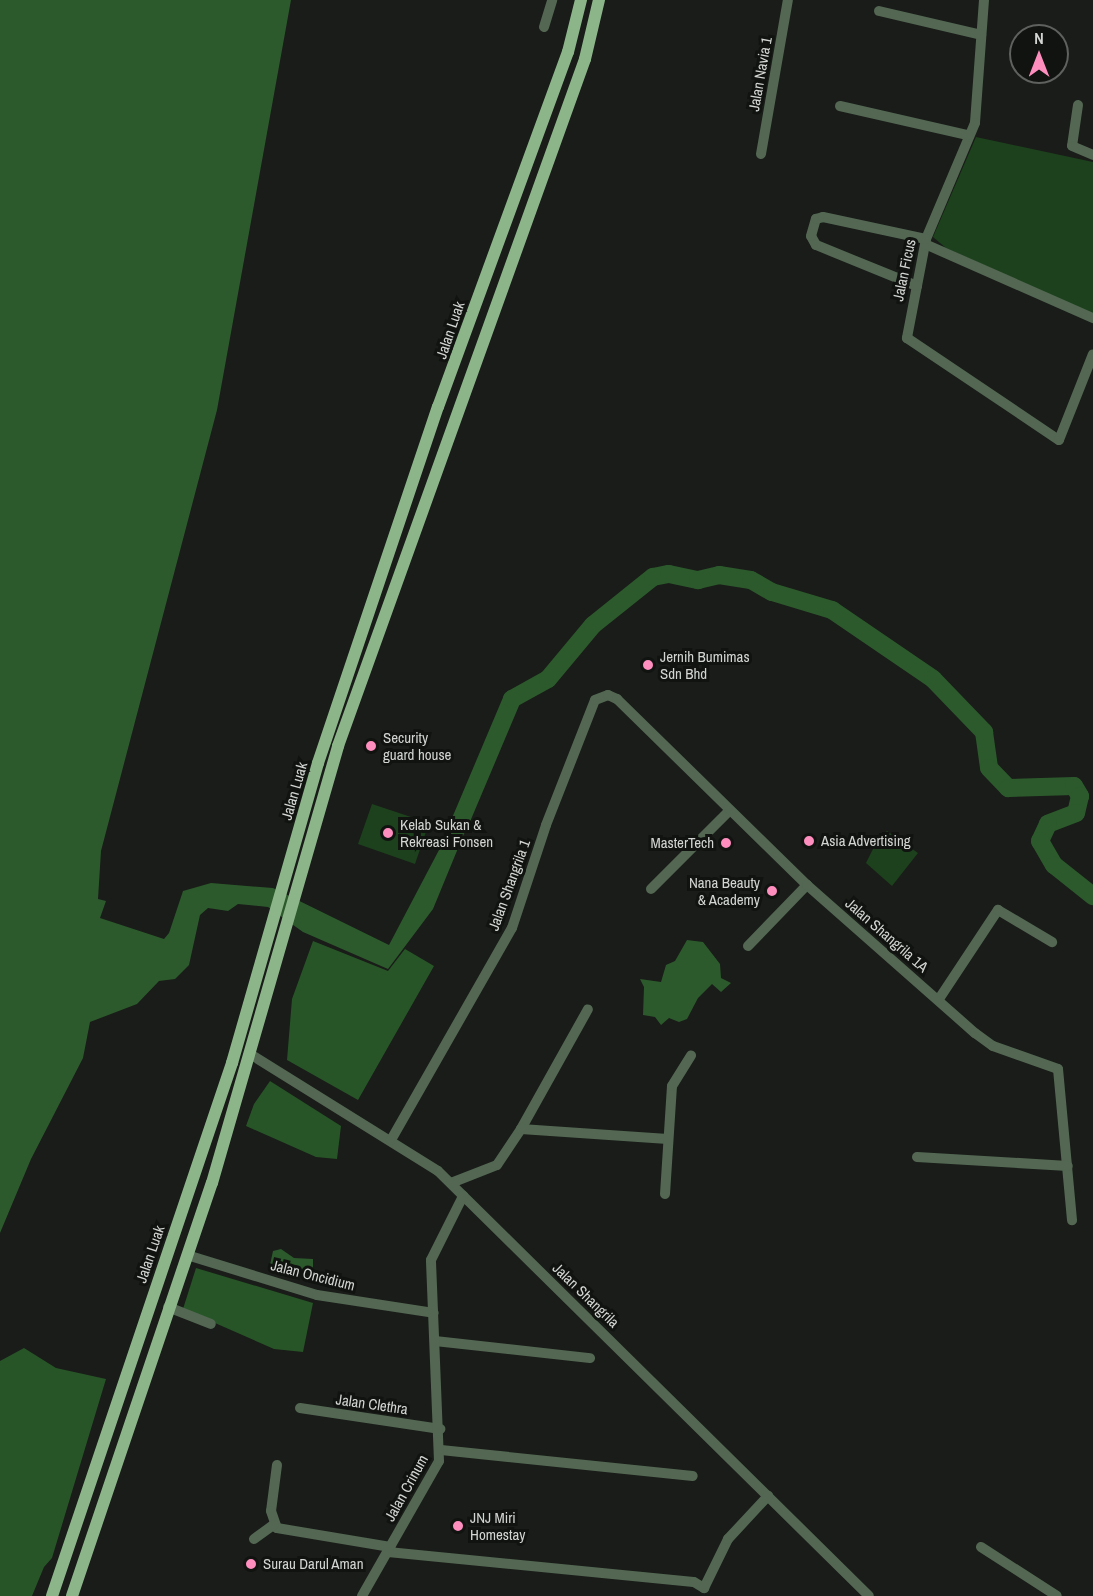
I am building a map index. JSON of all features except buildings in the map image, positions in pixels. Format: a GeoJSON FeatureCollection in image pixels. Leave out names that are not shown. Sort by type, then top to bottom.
{"type":"FeatureCollection","features":[{"type":"Feature","properties":{"kind":"main road","name":"Jalan Luak"},"geometry":{"type":"LineString","coordinates":[[51,1596],[232,1063],[322,752],[488,267],[568,52],[581,0]]}},
{"type":"Feature","properties":{"kind":"main road","name":"Jalan Luak"},"geometry":{"type":"LineString","coordinates":[[72,1596],[187,1255],[250,1054],[342,735],[585,58],[599,0]]}},
{"type":"Feature","properties":{"kind":"main road"},"geometry":{"type":"LineString","coordinates":[[517,186],[527,188],[535,183],[560,129]]}},
{"type":"Feature","properties":{"kind":"main road"},"geometry":{"type":"LineString","coordinates":[[488,267],[517,210],[529,209]]}},
{"type":"Feature","properties":{"kind":"street"},"geometry":{"type":"LineString","coordinates":[[544,27],[552,0]]}},
{"type":"Feature","properties":{"kind":"street","name":"Jalan Navia 1"},"geometry":{"type":"LineString","coordinates":[[760,154],[788,0]]}},
{"type":"Feature","properties":{"kind":"street","name":"Jalan Ficus"},"geometry":{"type":"LineString","coordinates":[[984,0],[975,123],[968,135],[925,242],[908,338],[1059,440],[1093,354]]}},
{"type":"Feature","properties":{"kind":"street"},"geometry":{"type":"LineString","coordinates":[[879,11],[981,35]]}},
{"type":"Feature","properties":{"kind":"street"},"geometry":{"type":"LineString","coordinates":[[1078,105],[1072,146],[1093,155]]}},
{"type":"Feature","properties":{"kind":"street"},"geometry":{"type":"LineString","coordinates":[[840,106],[968,135]]}},
{"type":"Feature","properties":{"kind":"street"},"geometry":{"type":"LineString","coordinates":[[917,286],[816,244],[811,236],[816,219],[823,218],[925,242],[1093,318]]}},
{"type":"Feature","properties":{"kind":"street","name":"Jalan Shangrila 1A"},"geometry":{"type":"LineString","coordinates":[[603,696],[617,699],[807,885],[993,1046],[1058,1069],[1072,1220]]}},
{"type":"Feature","properties":{"kind":"street","name":"Jalan Shangrila 1"},"geometry":{"type":"LineString","coordinates":[[391,1140],[512,927],[546,825],[596,700],[603,696]]}},
{"type":"Feature","properties":{"kind":"street"},"geometry":{"type":"LineString","coordinates":[[651,889],[729,811]]}},
{"type":"Feature","properties":{"kind":"street"},"geometry":{"type":"LineString","coordinates":[[748,946],[807,885]]}},
{"type":"Feature","properties":{"kind":"street"},"geometry":{"type":"LineString","coordinates":[[939,999],[998,910],[1052,942]]}},
{"type":"Feature","properties":{"kind":"street"},"geometry":{"type":"LineString","coordinates":[[451,1183],[497,1165],[521,1129],[588,1009]]}},
{"type":"Feature","properties":{"kind":"street","name":"Jalan Shangrila"},"geometry":{"type":"LineString","coordinates":[[250,1054],[391,1140],[451,1183],[869,1596]]}},
{"type":"Feature","properties":{"kind":"street"},"geometry":{"type":"LineString","coordinates":[[665,1194],[672,1086],[691,1055]]}},
{"type":"Feature","properties":{"kind":"street"},"geometry":{"type":"LineString","coordinates":[[521,1129],[668,1139]]}},
{"type":"Feature","properties":{"kind":"street"},"geometry":{"type":"LineString","coordinates":[[917,1157],[1068,1166]]}},
{"type":"Feature","properties":{"kind":"street","name":"Jalan Crinum"},"geometry":{"type":"LineString","coordinates":[[362,1596],[439,1461],[441,1450],[431,1260],[463,1196]]}},
{"type":"Feature","properties":{"kind":"street","name":"Jalan Oncidium"},"geometry":{"type":"LineString","coordinates":[[187,1255],[317,1295],[434,1313]]}},
{"type":"Feature","properties":{"kind":"street"},"geometry":{"type":"LineString","coordinates":[[168,1307],[211,1323]]}},
{"type":"Feature","properties":{"kind":"street"},"geometry":{"type":"LineString","coordinates":[[435,1341],[590,1358]]}},
{"type":"Feature","properties":{"kind":"street","name":"Jalan Clethra"},"geometry":{"type":"LineString","coordinates":[[300,1408],[440,1429]]}},
{"type":"Feature","properties":{"kind":"street"},"geometry":{"type":"LineString","coordinates":[[441,1450],[693,1476]]}},
{"type":"Feature","properties":{"kind":"street"},"geometry":{"type":"LineString","coordinates":[[277,1466],[271,1511],[273,1524],[284,1531],[389,1550],[694,1582],[702,1592],[728,1539],[768,1496]]}},
{"type":"Feature","properties":{"kind":"street"},"geometry":{"type":"LineString","coordinates":[[254,1539],[273,1524]]}},
{"type":"Feature","properties":{"kind":"street"},"geometry":{"type":"LineString","coordinates":[[981,1546],[1057,1596]]}},
{"type":"Feature","properties":{"kind":"shaded area"},"geometry":{"type":"Polygon","coordinates":[[[0,0],[291,0],[217,410],[101,851],[98,899],[106,901],[100,918],[164,939],[169,933],[183,891],[211,883],[273,888],[389,945],[449,831],[468,807],[468,824],[433,909],[388,969],[303,932],[268,907],[238,904],[228,911],[208,908],[200,915],[189,965],[175,979],[159,981],[137,1004],[90,1022],[83,1058],[31,1159],[0,1233],[0,0]]]}},
{"type":"Feature","properties":{"kind":"shaded area"},"geometry":{"type":"Polygon","coordinates":[[[976,137],[1093,162],[1093,314],[946,248],[933,237],[976,137]]]}},
{"type":"Feature","properties":{"kind":"shaded area"},"geometry":{"type":"Polygon","coordinates":[[[372,804],[429,823],[415,864],[358,844],[372,804]]]}},
{"type":"Feature","properties":{"kind":"shaded area"},"geometry":{"type":"Polygon","coordinates":[[[887,831],[918,853],[892,886],[866,863],[877,841],[887,831]]]}},
{"type":"Feature","properties":{"kind":"shaded area"},"geometry":{"type":"Polygon","coordinates":[[[687,940],[703,942],[720,964],[721,978],[731,983],[721,992],[712,984],[698,998],[687,1019],[679,1022],[669,1018],[661,1025],[655,1017],[643,1015],[644,987],[640,979],[661,982],[666,965],[675,961],[687,940]]]}},
{"type":"Feature","properties":{"kind":"shaded area"},"geometry":{"type":"Polygon","coordinates":[[[313,941],[388,971],[405,949],[434,966],[358,1100],[287,1060],[292,999],[313,941]]]}},
{"type":"Feature","properties":{"kind":"shaded area"},"geometry":{"type":"Polygon","coordinates":[[[270,1081],[341,1126],[337,1159],[316,1157],[246,1126],[254,1104],[270,1081]]]}},
{"type":"Feature","properties":{"kind":"shaded area"},"geometry":{"type":"Polygon","coordinates":[[[281,1249],[294,1258],[313,1259],[313,1275],[270,1265],[273,1251],[281,1249]]]}},
{"type":"Feature","properties":{"kind":"shaded area"},"geometry":{"type":"Polygon","coordinates":[[[196,1268],[313,1303],[303,1352],[274,1349],[183,1309],[196,1268]]]}},
{"type":"Feature","properties":{"kind":"shaded area"},"geometry":{"type":"Polygon","coordinates":[[[24,1348],[56,1368],[106,1379],[52,1558],[44,1567],[32,1596],[0,1596],[0,1361],[24,1348]]]}},
{"type":"Feature","properties":{"kind":"waterway"},"geometry":{"type":"LineString","coordinates":[[458,827],[512,699],[548,679],[593,625],[653,577],[669,574],[698,580],[719,575],[751,580],[772,592],[832,610],[933,679],[984,732],[989,768],[1008,788],[1074,786],[1080,796],[1076,813],[1048,824],[1040,841],[1054,865],[1093,896]]}},
{"type":"Feature","properties":{"kind":"place","name":"Jernih Bumimas Sdn Bhd"},"geometry":{"type":"Point","coordinates":[648,665]}},
{"type":"Feature","properties":{"kind":"place","name":"Security guard house"},"geometry":{"type":"Point","coordinates":[371,746]}},
{"type":"Feature","properties":{"kind":"place","name":"Kelab Sukan & Rekreasi Fonsen"},"geometry":{"type":"Point","coordinates":[388,833]}},
{"type":"Feature","properties":{"kind":"place","name":"Asia Advertising"},"geometry":{"type":"Point","coordinates":[809,841]}},
{"type":"Feature","properties":{"kind":"place","name":"MasterTech"},"geometry":{"type":"Point","coordinates":[726,843]}},
{"type":"Feature","properties":{"kind":"place","name":"Nana Beauty & Academy"},"geometry":{"type":"Point","coordinates":[772,891]}},
{"type":"Feature","properties":{"kind":"place","name":"JNJ Miri Homestay"},"geometry":{"type":"Point","coordinates":[458,1526]}},
{"type":"Feature","properties":{"kind":"place","name":"Surau Darul Aman"},"geometry":{"type":"Point","coordinates":[251,1564]}}]}
